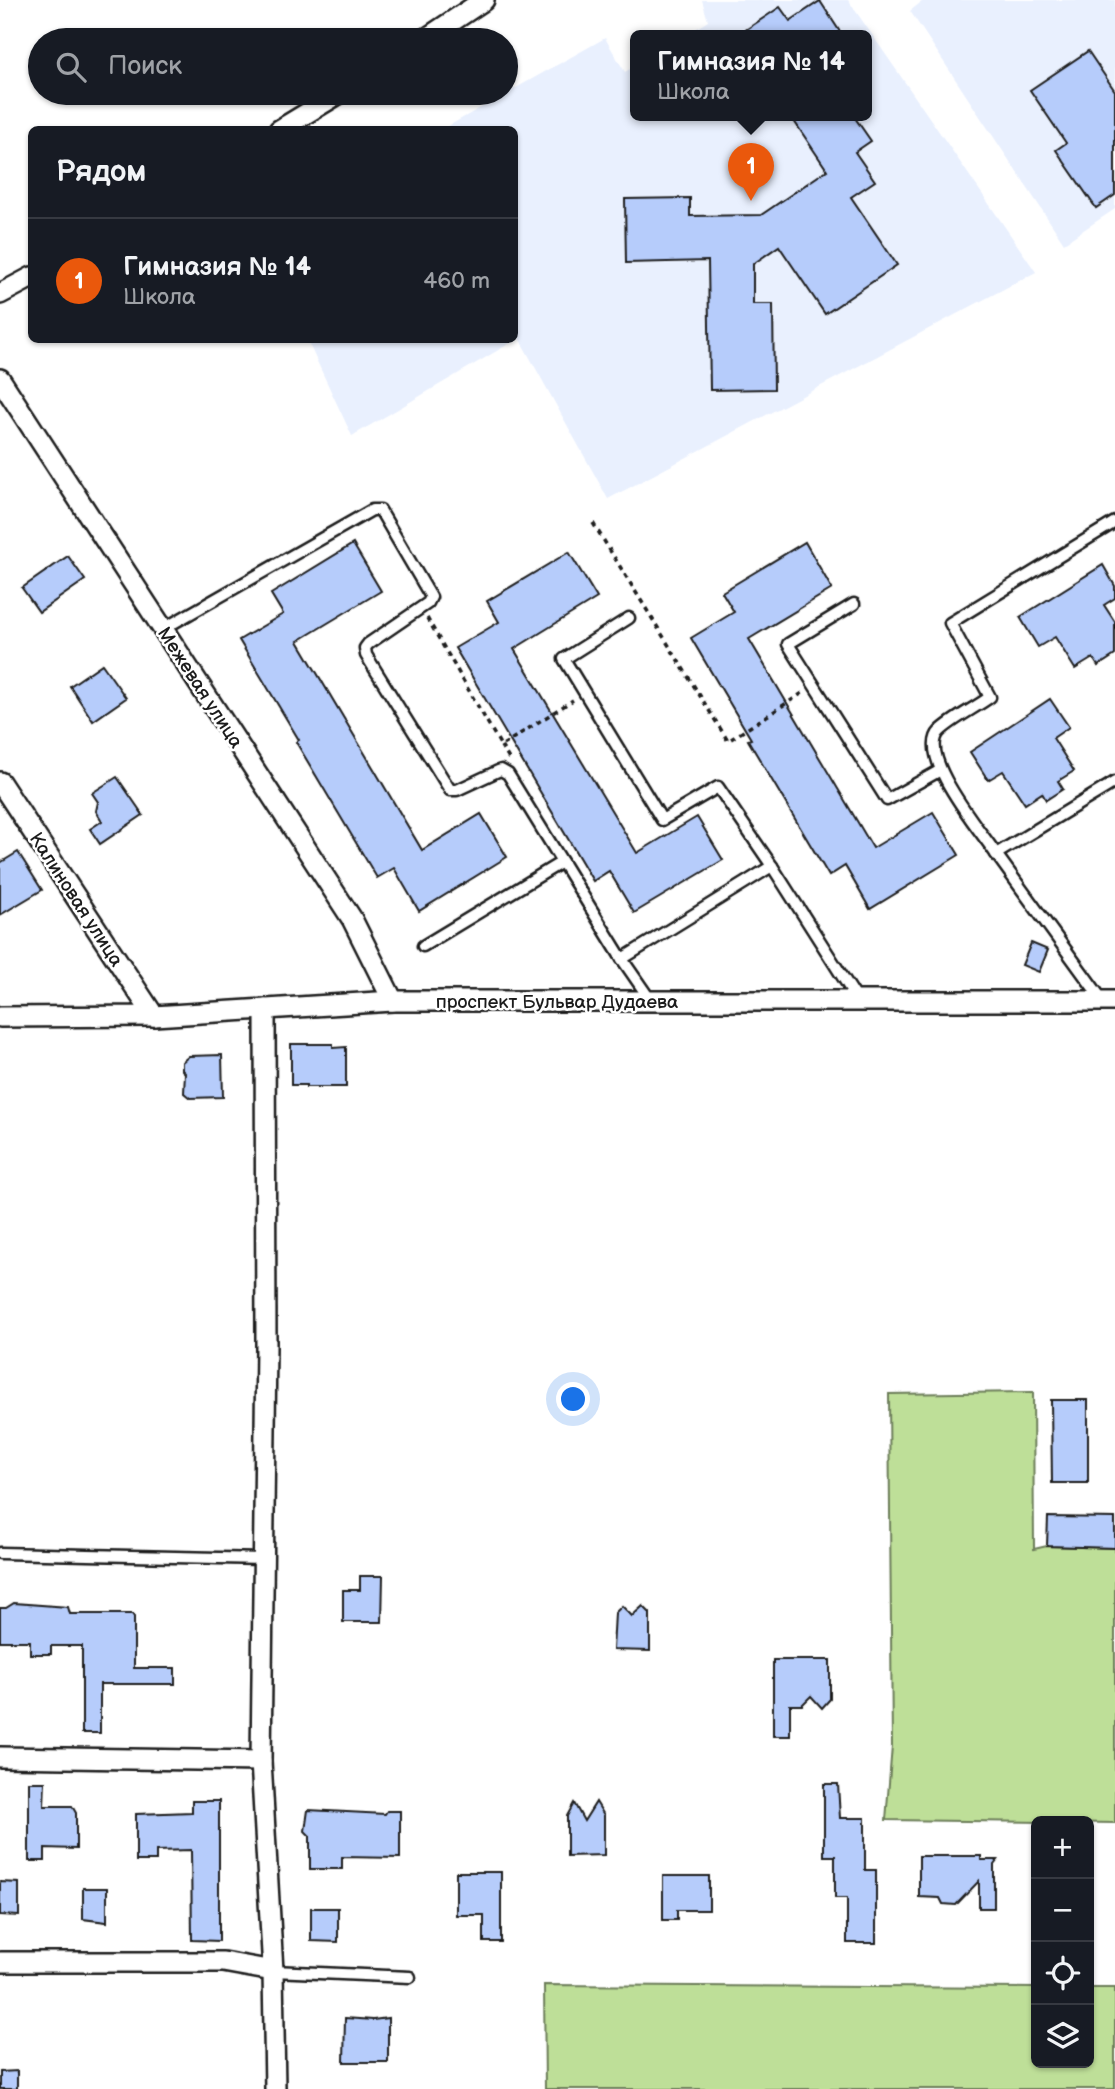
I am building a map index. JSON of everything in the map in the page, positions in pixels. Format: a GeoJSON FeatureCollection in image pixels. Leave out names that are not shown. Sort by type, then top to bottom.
{"type":"FeatureCollection","features":[{"type":"Feature","properties":{"kind":"street"},"geometry":{"type":"LineString","coordinates":[[442,28],[484,0]]}},
{"type":"Feature","properties":{"kind":"street"},"geometry":{"type":"LineString","coordinates":[[286,126],[320,105]]}},
{"type":"Feature","properties":{"kind":"street"},"geometry":{"type":"LineString","coordinates":[[0,294],[28,279]]}},
{"type":"Feature","properties":{"kind":"street","name":"Межевая улица"},"geometry":{"type":"LineString","coordinates":[[0,379],[352,919],[393,1002]]}},
{"type":"Feature","properties":{"kind":"street","name":"Калиновая улица"},"geometry":{"type":"LineString","coordinates":[[0,782],[153,1016]]}},
{"type":"Feature","properties":{"kind":"street","name":"проспект Бульвар Дудаева"},"geometry":{"type":"LineString","coordinates":[[0,1017],[153,1016],[393,1002],[1109,1001]]}},
{"type":"Feature","properties":{"kind":"street"},"geometry":{"type":"LineString","coordinates":[[265,1009],[266,1346],[261,1761],[273,1971],[275,2089]]}},
{"type":"Feature","properties":{"kind":"street"},"geometry":{"type":"LineString","coordinates":[[0,1757],[261,1761]]}},
{"type":"Feature","properties":{"kind":"street"},"geometry":{"type":"LineString","coordinates":[[0,1962],[223,1962],[273,1971]]}},
{"type":"Feature","properties":{"kind":"lane"},"geometry":{"type":"LineString","coordinates":[[163,629],[376,509],[383,513],[430,593],[430,601],[368,645],[365,648],[366,655],[447,788],[457,790],[498,771],[505,771],[651,1001]]}},
{"type":"Feature","properties":{"kind":"lane"},"geometry":{"type":"LineString","coordinates":[[1109,1001],[996,854],[939,771],[933,745],[939,732],[990,697],[950,623],[1115,522]]}},
{"type":"Feature","properties":{"kind":"lane"},"geometry":{"type":"LineString","coordinates":[[854,604],[788,644],[887,800],[939,771]]}},
{"type":"Feature","properties":{"kind":"lane"},"geometry":{"type":"LineString","coordinates":[[629,618],[564,659],[584,693],[662,820],[718,787],[858,1001]]}},
{"type":"Feature","properties":{"kind":"lane"},"geometry":{"type":"LineString","coordinates":[[996,854],[1115,782]]}},
{"type":"Feature","properties":{"kind":"lane"},"geometry":{"type":"LineString","coordinates":[[423,946],[562,862]]}},
{"type":"Feature","properties":{"kind":"lane"},"geometry":{"type":"LineString","coordinates":[[622,959],[772,866]]}},
{"type":"Feature","properties":{"kind":"lane"},"geometry":{"type":"LineString","coordinates":[[0,1553],[263,1559]]}},
{"type":"Feature","properties":{"kind":"lane"},"geometry":{"type":"LineString","coordinates":[[273,1971],[410,1977]]}},
{"type":"Feature","properties":{"kind":"path"},"geometry":{"type":"LineString","coordinates":[[593,523],[728,741],[815,686]]}},
{"type":"Feature","properties":{"kind":"path"},"geometry":{"type":"LineString","coordinates":[[421,608],[501,746],[584,693]]}},
{"type":"Feature","properties":{"kind":"shaded area"},"geometry":{"type":"Polygon","coordinates":[[[702,0],[848,0],[869,30],[694,30],[708,21],[702,0]]]}},
{"type":"Feature","properties":{"kind":"shaded area"},"geometry":{"type":"Polygon","coordinates":[[[924,0],[1115,0],[1115,209],[1064,243],[910,11],[924,0]]]}},
{"type":"Feature","properties":{"kind":"shaded area"},"geometry":{"type":"Polygon","coordinates":[[[872,35],[1036,272],[608,499],[518,339],[518,126],[448,126],[486,105],[518,105],[518,87],[605,38],[625,72],[630,69],[630,121],[872,121],[872,35]]]}},
{"type":"Feature","properties":{"kind":"shaded area"},"geometry":{"type":"Polygon","coordinates":[[[308,343],[510,343],[352,436],[308,343]]]}},
{"type":"Feature","properties":{"kind":"green space"},"geometry":{"type":"Polygon","coordinates":[[[1033,1392],[1034,1549],[1047,1546],[1115,1548],[1115,1823],[1094,1823],[1094,1816],[1031,1816],[1031,1822],[886,1820],[892,1746],[889,1394],[1033,1392]]]}},
{"type":"Feature","properties":{"kind":"green space"},"geometry":{"type":"Polygon","coordinates":[[[544,1985],[1031,1988],[1031,2068],[1094,2068],[1094,1988],[1115,1988],[1115,2089],[545,2089],[544,1985]]]}},
{"type":"Feature","properties":{"kind":"building"},"geometry":{"type":"Polygon","coordinates":[[[820,1],[839,30],[746,30],[780,7],[790,21],[820,1]]]}},
{"type":"Feature","properties":{"kind":"building"},"geometry":{"type":"Polygon","coordinates":[[[1088,51],[1115,91],[1115,195],[1096,208],[1056,150],[1066,143],[1030,90],[1088,51]]]}},
{"type":"Feature","properties":{"kind":"building"},"geometry":{"type":"Polygon","coordinates":[[[794,121],[857,121],[871,141],[855,152],[875,181],[851,197],[897,265],[825,314],[779,246],[753,264],[753,304],[773,304],[774,389],[710,390],[708,261],[626,263],[625,199],[690,198],[690,216],[761,215],[827,170],[794,121]]]}},
{"type":"Feature","properties":{"kind":"building"},"geometry":{"type":"Polygon","coordinates":[[[805,542],[832,589],[749,639],[873,848],[933,812],[959,855],[870,909],[845,866],[829,876],[691,638],[734,612],[722,592],[805,542]]]}},
{"type":"Feature","properties":{"kind":"building"},"geometry":{"type":"Polygon","coordinates":[[[353,544],[381,591],[298,641],[422,850],[481,814],[507,857],[419,911],[394,868],[377,878],[239,640],[283,614],[271,594],[353,544]]]}},
{"type":"Feature","properties":{"kind":"building"},"geometry":{"type":"Polygon","coordinates":[[[569,552],[597,598],[514,649],[637,853],[697,817],[723,860],[634,913],[609,871],[593,881],[455,648],[499,622],[487,601],[569,552]]]}},
{"type":"Feature","properties":{"kind":"building"},"geometry":{"type":"Polygon","coordinates":[[[68,556],[85,580],[39,612],[22,588],[68,556]]]}},
{"type":"Feature","properties":{"kind":"building"},"geometry":{"type":"Polygon","coordinates":[[[1103,565],[1115,586],[1115,598],[1104,605],[1115,622],[1115,655],[1098,666],[1093,658],[1075,669],[1055,637],[1038,647],[1020,617],[1103,565]]]}},
{"type":"Feature","properties":{"kind":"building"},"geometry":{"type":"Polygon","coordinates":[[[102,664],[126,698],[93,721],[70,686],[102,664]]]}},
{"type":"Feature","properties":{"kind":"building"},"geometry":{"type":"Polygon","coordinates":[[[1050,699],[1069,727],[1053,738],[1074,771],[1058,781],[1063,789],[1046,800],[1042,793],[1025,804],[1003,771],[988,780],[970,752],[1050,699]]]}},
{"type":"Feature","properties":{"kind":"building"},"geometry":{"type":"Polygon","coordinates":[[[117,777],[143,815],[100,844],[90,829],[102,821],[96,811],[98,802],[92,793],[117,777]]]}},
{"type":"Feature","properties":{"kind":"building"},"geometry":{"type":"Polygon","coordinates":[[[18,852],[42,890],[0,915],[0,863],[18,852]]]}},
{"type":"Feature","properties":{"kind":"building"},"geometry":{"type":"Polygon","coordinates":[[[1031,943],[1048,950],[1039,972],[1022,965],[1031,943]]]}},
{"type":"Feature","properties":{"kind":"building"},"geometry":{"type":"Polygon","coordinates":[[[291,1044],[333,1044],[333,1048],[346,1047],[346,1087],[291,1085],[291,1044]]]}},
{"type":"Feature","properties":{"kind":"building"},"geometry":{"type":"Polygon","coordinates":[[[222,1055],[223,1097],[190,1098],[184,1093],[185,1073],[182,1070],[182,1062],[189,1056],[222,1055]]]}},
{"type":"Feature","properties":{"kind":"building"},"geometry":{"type":"Polygon","coordinates":[[[1051,1400],[1088,1400],[1088,1483],[1052,1483],[1051,1400]]]}},
{"type":"Feature","properties":{"kind":"building"},"geometry":{"type":"Polygon","coordinates":[[[1048,1517],[1115,1518],[1115,1548],[1047,1546],[1048,1517]]]}},
{"type":"Feature","properties":{"kind":"building"},"geometry":{"type":"Polygon","coordinates":[[[360,1576],[383,1576],[382,1622],[343,1622],[343,1590],[360,1590],[360,1576]]]}},
{"type":"Feature","properties":{"kind":"building"},"geometry":{"type":"Polygon","coordinates":[[[14,1603],[68,1607],[70,1614],[132,1614],[134,1668],[175,1668],[175,1684],[100,1684],[100,1733],[82,1733],[82,1646],[51,1646],[51,1654],[30,1654],[30,1641],[0,1641],[0,1608],[14,1603]]]}},
{"type":"Feature","properties":{"kind":"building"},"geometry":{"type":"Polygon","coordinates":[[[622,1606],[632,1616],[643,1606],[650,1613],[650,1651],[613,1650],[615,1613],[622,1606]]]}},
{"type":"Feature","properties":{"kind":"building"},"geometry":{"type":"Polygon","coordinates":[[[773,1660],[830,1660],[830,1699],[822,1708],[811,1696],[802,1705],[790,1705],[790,1736],[773,1736],[773,1660]]]}},
{"type":"Feature","properties":{"kind":"building"},"geometry":{"type":"Polygon","coordinates":[[[29,1782],[45,1782],[44,1806],[72,1806],[76,1813],[76,1849],[45,1848],[45,1861],[29,1861],[29,1782]]]}},
{"type":"Feature","properties":{"kind":"building"},"geometry":{"type":"Polygon","coordinates":[[[824,1784],[838,1784],[840,1818],[865,1818],[865,1870],[876,1870],[876,1943],[847,1943],[847,1898],[835,1898],[835,1856],[824,1856],[824,1784]]]}},
{"type":"Feature","properties":{"kind":"building"},"geometry":{"type":"Polygon","coordinates":[[[192,1801],[219,1801],[219,1941],[192,1940],[191,1850],[156,1851],[156,1861],[136,1861],[136,1814],[192,1812],[192,1801]]]}},
{"type":"Feature","properties":{"kind":"building"},"geometry":{"type":"Polygon","coordinates":[[[596,1802],[604,1815],[604,1855],[567,1856],[567,1816],[574,1803],[584,1821],[596,1802]]]}},
{"type":"Feature","properties":{"kind":"building"},"geometry":{"type":"Polygon","coordinates":[[[308,1810],[385,1814],[387,1811],[400,1811],[400,1858],[342,1857],[342,1869],[310,1869],[310,1836],[305,1831],[308,1810]]]}},
{"type":"Feature","properties":{"kind":"building"},"geometry":{"type":"Polygon","coordinates":[[[919,1856],[981,1856],[981,1860],[998,1860],[994,1865],[994,1908],[979,1908],[979,1881],[956,1905],[943,1904],[940,1898],[919,1897],[919,1856]]]}},
{"type":"Feature","properties":{"kind":"building"},"geometry":{"type":"Polygon","coordinates":[[[456,1872],[501,1872],[501,1942],[484,1942],[484,1915],[456,1915],[456,1872]]]}},
{"type":"Feature","properties":{"kind":"building"},"geometry":{"type":"Polygon","coordinates":[[[663,1876],[709,1876],[709,1910],[677,1910],[677,1920],[663,1920],[663,1876]]]}},
{"type":"Feature","properties":{"kind":"building"},"geometry":{"type":"Polygon","coordinates":[[[0,1882],[19,1883],[19,1916],[0,1915],[0,1882]]]}},
{"type":"Feature","properties":{"kind":"building"},"geometry":{"type":"Polygon","coordinates":[[[83,1888],[107,1888],[107,1922],[83,1919],[83,1888]]]}},
{"type":"Feature","properties":{"kind":"building"},"geometry":{"type":"Polygon","coordinates":[[[311,1908],[338,1908],[338,1942],[311,1941],[311,1908]]]}},
{"type":"Feature","properties":{"kind":"building"},"geometry":{"type":"Polygon","coordinates":[[[345,2018],[388,2018],[388,2062],[344,2062],[345,2018]]]}},
{"type":"Feature","properties":{"kind":"building"},"geometry":{"type":"Polygon","coordinates":[[[17,2071],[17,2089],[0,2089],[0,2072],[17,2071]]]}},
{"type":"Feature","properties":{"kind":"place","name":"Гимназия № 14"},"geometry":{"type":"Point","coordinates":[751,201]}}]}
